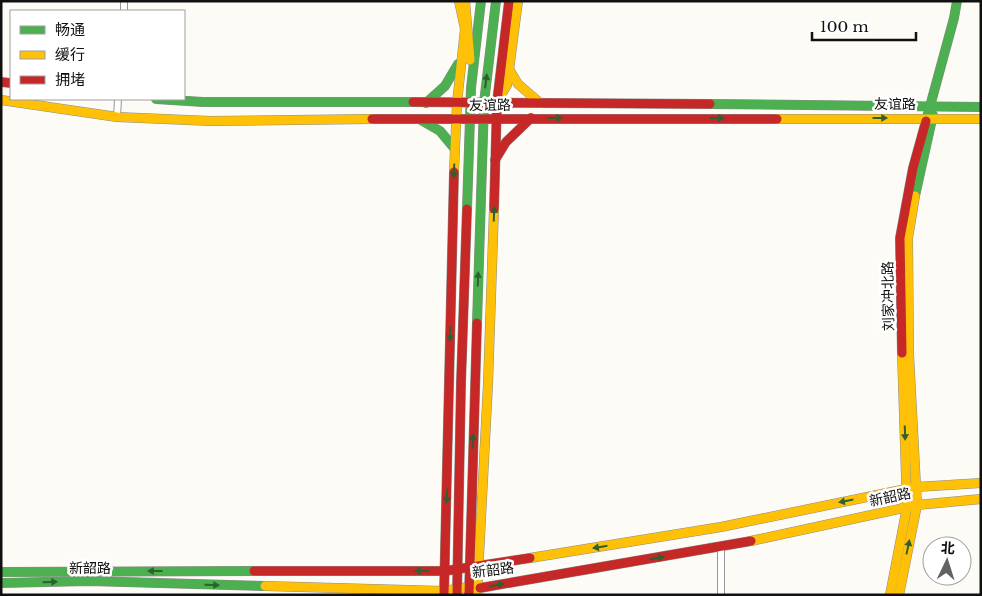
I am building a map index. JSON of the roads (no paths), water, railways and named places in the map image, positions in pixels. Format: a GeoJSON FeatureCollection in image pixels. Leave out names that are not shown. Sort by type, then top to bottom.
{"type":"FeatureCollection","features":[{"type":"Feature","properties":{"kind":"main road"},"geometry":{"type":"LineString","coordinates":[[458,1],[465,29]]}},
{"type":"Feature","properties":{"kind":"main road"},"geometry":{"type":"LineString","coordinates":[[444,593],[455,149],[457,103],[465,29],[465,1]]}},
{"type":"Feature","properties":{"kind":"main road"},"geometry":{"type":"LineString","coordinates":[[465,1],[472,88]]}},
{"type":"Feature","properties":{"kind":"main road"},"geometry":{"type":"LineString","coordinates":[[457,592],[461,383],[471,103],[481,1]]}},
{"type":"Feature","properties":{"kind":"main road"},"geometry":{"type":"LineString","coordinates":[[473,591],[483,119],[496,1]]}},
{"type":"Feature","properties":{"kind":"main road"},"geometry":{"type":"LineString","coordinates":[[474,566],[488,384],[497,102],[509,1]]}},
{"type":"Feature","properties":{"kind":"main road"},"geometry":{"type":"LineString","coordinates":[[497,102],[507,85],[518,1]]}},
{"type":"Feature","properties":{"kind":"main road","name":"刘家冲北路"},"geometry":{"type":"LineString","coordinates":[[932,108],[957,1]]}},
{"type":"Feature","properties":{"kind":"main road","name":"刘家冲北路"},"geometry":{"type":"LineString","coordinates":[[890,595],[911,488],[908,238],[929,118],[962,1]]}},
{"type":"Feature","properties":{"kind":"main road"},"geometry":{"type":"LineString","coordinates":[[494,20],[511,53]]}},
{"type":"Feature","properties":{"kind":"main road"},"geometry":{"type":"LineString","coordinates":[[425,103],[441,93],[452,78],[462,57]]}},
{"type":"Feature","properties":{"kind":"main road"},"geometry":{"type":"LineString","coordinates":[[509,69],[512,78],[520,88],[540,103]]}},
{"type":"Feature","properties":{"kind":"main road","name":"友谊路"},"geometry":{"type":"LineString","coordinates":[[1,100],[117,117],[211,121],[457,120],[471,118],[981,119]]}},
{"type":"Feature","properties":{"kind":"main road","name":"友谊路"},"geometry":{"type":"LineString","coordinates":[[172,100],[203,102],[497,102],[932,108],[981,107]]}},
{"type":"Feature","properties":{"kind":"main road"},"geometry":{"type":"LineString","coordinates":[[495,160],[506,142],[531,118]]}},
{"type":"Feature","properties":{"kind":"main road"},"geometry":{"type":"LineString","coordinates":[[421,120],[440,131],[455,149]]}},
{"type":"Feature","properties":{"kind":"main road","name":"新韶路"},"geometry":{"type":"LineString","coordinates":[[1,572],[458,570],[703,530],[911,488],[981,483]]}},
{"type":"Feature","properties":{"kind":"main road","name":"刘家冲北路"},"geometry":{"type":"LineString","coordinates":[[899,595],[917,505],[911,488]]}},
{"type":"Feature","properties":{"kind":"main road","name":"新韶路"},"geometry":{"type":"LineString","coordinates":[[1,582],[89,581],[444,593],[473,591],[721,547],[917,505],[981,499]]}},
{"type":"Feature","properties":{"kind":"street"},"geometry":{"type":"LineString","coordinates":[[117,117],[118,100]]}},
{"type":"Feature","properties":{"kind":"street"},"geometry":{"type":"LineString","coordinates":[[720,595],[721,547]]}}]}
